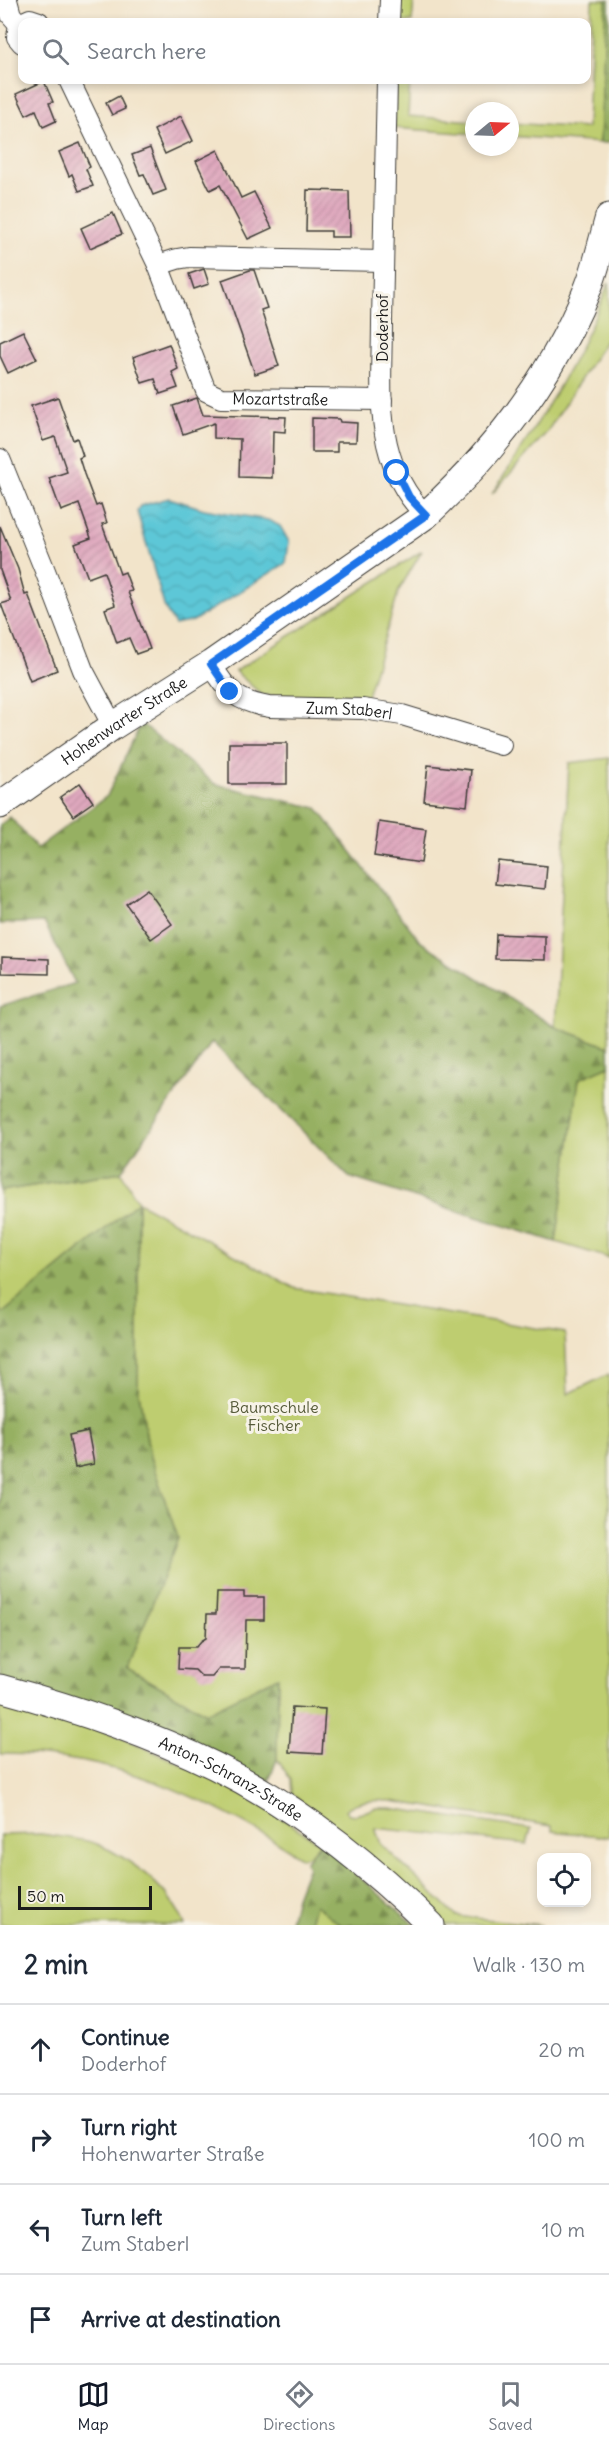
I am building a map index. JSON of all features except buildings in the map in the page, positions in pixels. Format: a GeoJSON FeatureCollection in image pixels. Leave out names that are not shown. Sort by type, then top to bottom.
{"type":"FeatureCollection","features":[{"type":"Feature","properties":{"kind":"street"},"geometry":{"type":"LineString","coordinates":[[7,0],[18,28]]}},
{"type":"Feature","properties":{"kind":"street"},"geometry":{"type":"LineString","coordinates":[[389,18],[390,0]]}},
{"type":"Feature","properties":{"kind":"street","name":"Mozartstraße"},"geometry":{"type":"LineString","coordinates":[[71,84],[158,265],[202,386],[211,395],[221,398],[382,400]]}},
{"type":"Feature","properties":{"kind":"street","name":"Doderhof"},"geometry":{"type":"LineString","coordinates":[[387,84],[382,400],[387,445],[397,473],[409,497],[426,515]]}},
{"type":"Feature","properties":{"kind":"street","name":"Hohenwarter Straße"},"geometry":{"type":"LineString","coordinates":[[0,805],[112,726],[211,664],[426,515],[473,469],[512,420],[557,351],[588,287],[609,217]]}},
{"type":"Feature","properties":{"kind":"street"},"geometry":{"type":"LineString","coordinates":[[158,265],[189,257],[383,261]]}},
{"type":"Feature","properties":{"kind":"street"},"geometry":{"type":"LineString","coordinates":[[1,462],[83,670],[112,726]]}},
{"type":"Feature","properties":{"kind":"street","name":"Zum Staberl"},"geometry":{"type":"LineString","coordinates":[[211,664],[230,692],[254,705],[363,709],[402,716],[501,745]]}},
{"type":"Feature","properties":{"kind":"street","name":"Anton-Schranz-Straße"},"geometry":{"type":"LineString","coordinates":[[0,1688],[107,1720],[215,1766],[273,1798],[322,1832],[431,1925]]}},
{"type":"Feature","properties":{"kind":"green space"},"geometry":{"type":"Polygon","coordinates":[[[400,0],[414,0],[412,18],[399,18],[400,0]]]}},
{"type":"Feature","properties":{"kind":"green space"},"geometry":{"type":"Polygon","coordinates":[[[592,0],[606,0],[600,143],[519,137],[519,124],[587,128],[589,84],[591,84],[592,0]]]}},
{"type":"Feature","properties":{"kind":"green space"},"geometry":{"type":"Polygon","coordinates":[[[606,0],[609,0],[609,143],[600,143],[606,0]]]}},
{"type":"Feature","properties":{"kind":"green space"},"geometry":{"type":"Polygon","coordinates":[[[396,84],[410,84],[408,116],[465,120],[465,133],[394,128],[396,84]]]}},
{"type":"Feature","properties":{"kind":"green space"},"geometry":{"type":"Polygon","coordinates":[[[609,282],[609,335],[547,432],[492,494],[571,366],[609,282]]]}},
{"type":"Feature","properties":{"kind":"green space"},"geometry":{"type":"Polygon","coordinates":[[[422,551],[399,590],[365,703],[262,695],[235,671],[422,551]]]}},
{"type":"Feature","properties":{"kind":"green space"},"geometry":{"type":"Polygon","coordinates":[[[141,723],[215,784],[317,808],[421,942],[555,1027],[609,1047],[609,1066],[579,1079],[556,1242],[349,1177],[212,1042],[121,1172],[0,1191],[0,1006],[75,983],[44,922],[0,924],[0,825],[10,817],[37,848],[107,796],[141,723]]]}},
{"type":"Feature","properties":{"kind":"green space"},"geometry":{"type":"Polygon","coordinates":[[[609,758],[609,1047],[555,1027],[569,763],[609,758]]]}},
{"type":"Feature","properties":{"kind":"green space"},"geometry":{"type":"Polygon","coordinates":[[[609,1066],[609,1258],[556,1242],[579,1078],[609,1066]]]}},
{"type":"Feature","properties":{"kind":"green space"},"geometry":{"type":"Polygon","coordinates":[[[121,1172],[138,1202],[3,1313],[0,1312],[0,1191],[121,1172]]]}},
{"type":"Feature","properties":{"kind":"green space","name":"Baumschule Fischer"},"geometry":{"type":"Polygon","coordinates":[[[138,1202],[294,1288],[565,1333],[568,1394],[609,1374],[609,1837],[552,1831],[552,1826],[391,1801],[361,1802],[345,1810],[349,1814],[356,1815],[375,1808],[390,1808],[531,1829],[527,1844],[375,1828],[381,1844],[456,1916],[542,1925],[445,1925],[406,1889],[292,1794],[291,1780],[277,1759],[278,1677],[206,1713],[127,1668],[178,1538],[150,1457],[138,1387],[138,1202]]]}},
{"type":"Feature","properties":{"kind":"green space"},"geometry":{"type":"Polygon","coordinates":[[[138,1202],[138,1387],[150,1457],[178,1538],[127,1668],[206,1713],[278,1677],[277,1759],[269,1781],[0,1680],[0,1312],[3,1313],[138,1202]]]}},
{"type":"Feature","properties":{"kind":"green space"},"geometry":{"type":"Polygon","coordinates":[[[0,1701],[63,1716],[125,1739],[237,1789],[320,1843],[309,1855],[302,1858],[231,1816],[158,1783],[82,1761],[0,1754],[0,1701]]]}},
{"type":"Feature","properties":{"kind":"green space"},"geometry":{"type":"Polygon","coordinates":[[[41,1834],[91,1842],[123,1858],[160,1888],[170,1899],[185,1925],[0,1925],[0,1835],[41,1834]]]}},
{"type":"Feature","properties":{"kind":"green space"},"geometry":{"type":"Polygon","coordinates":[[[320,1843],[415,1925],[341,1925],[315,1905],[309,1925],[289,1925],[296,1897],[308,1866],[305,1862],[320,1843]]]}},
{"type":"Feature","properties":{"kind":"green space"},"geometry":{"type":"Polygon","coordinates":[[[315,1904],[341,1925],[309,1925],[315,1904]]]}},
{"type":"Feature","properties":{"kind":"water"},"geometry":{"type":"Polygon","coordinates":[[[169,498],[204,509],[268,520],[280,526],[289,542],[286,563],[193,621],[175,625],[165,609],[137,511],[140,506],[169,498]]]}},
{"type":"Feature","properties":{"kind":"route"},"geometry":{"type":"LineString","coordinates":[[230,692],[220,681],[211,664],[426,515],[415,506],[397,473]]}}]}
